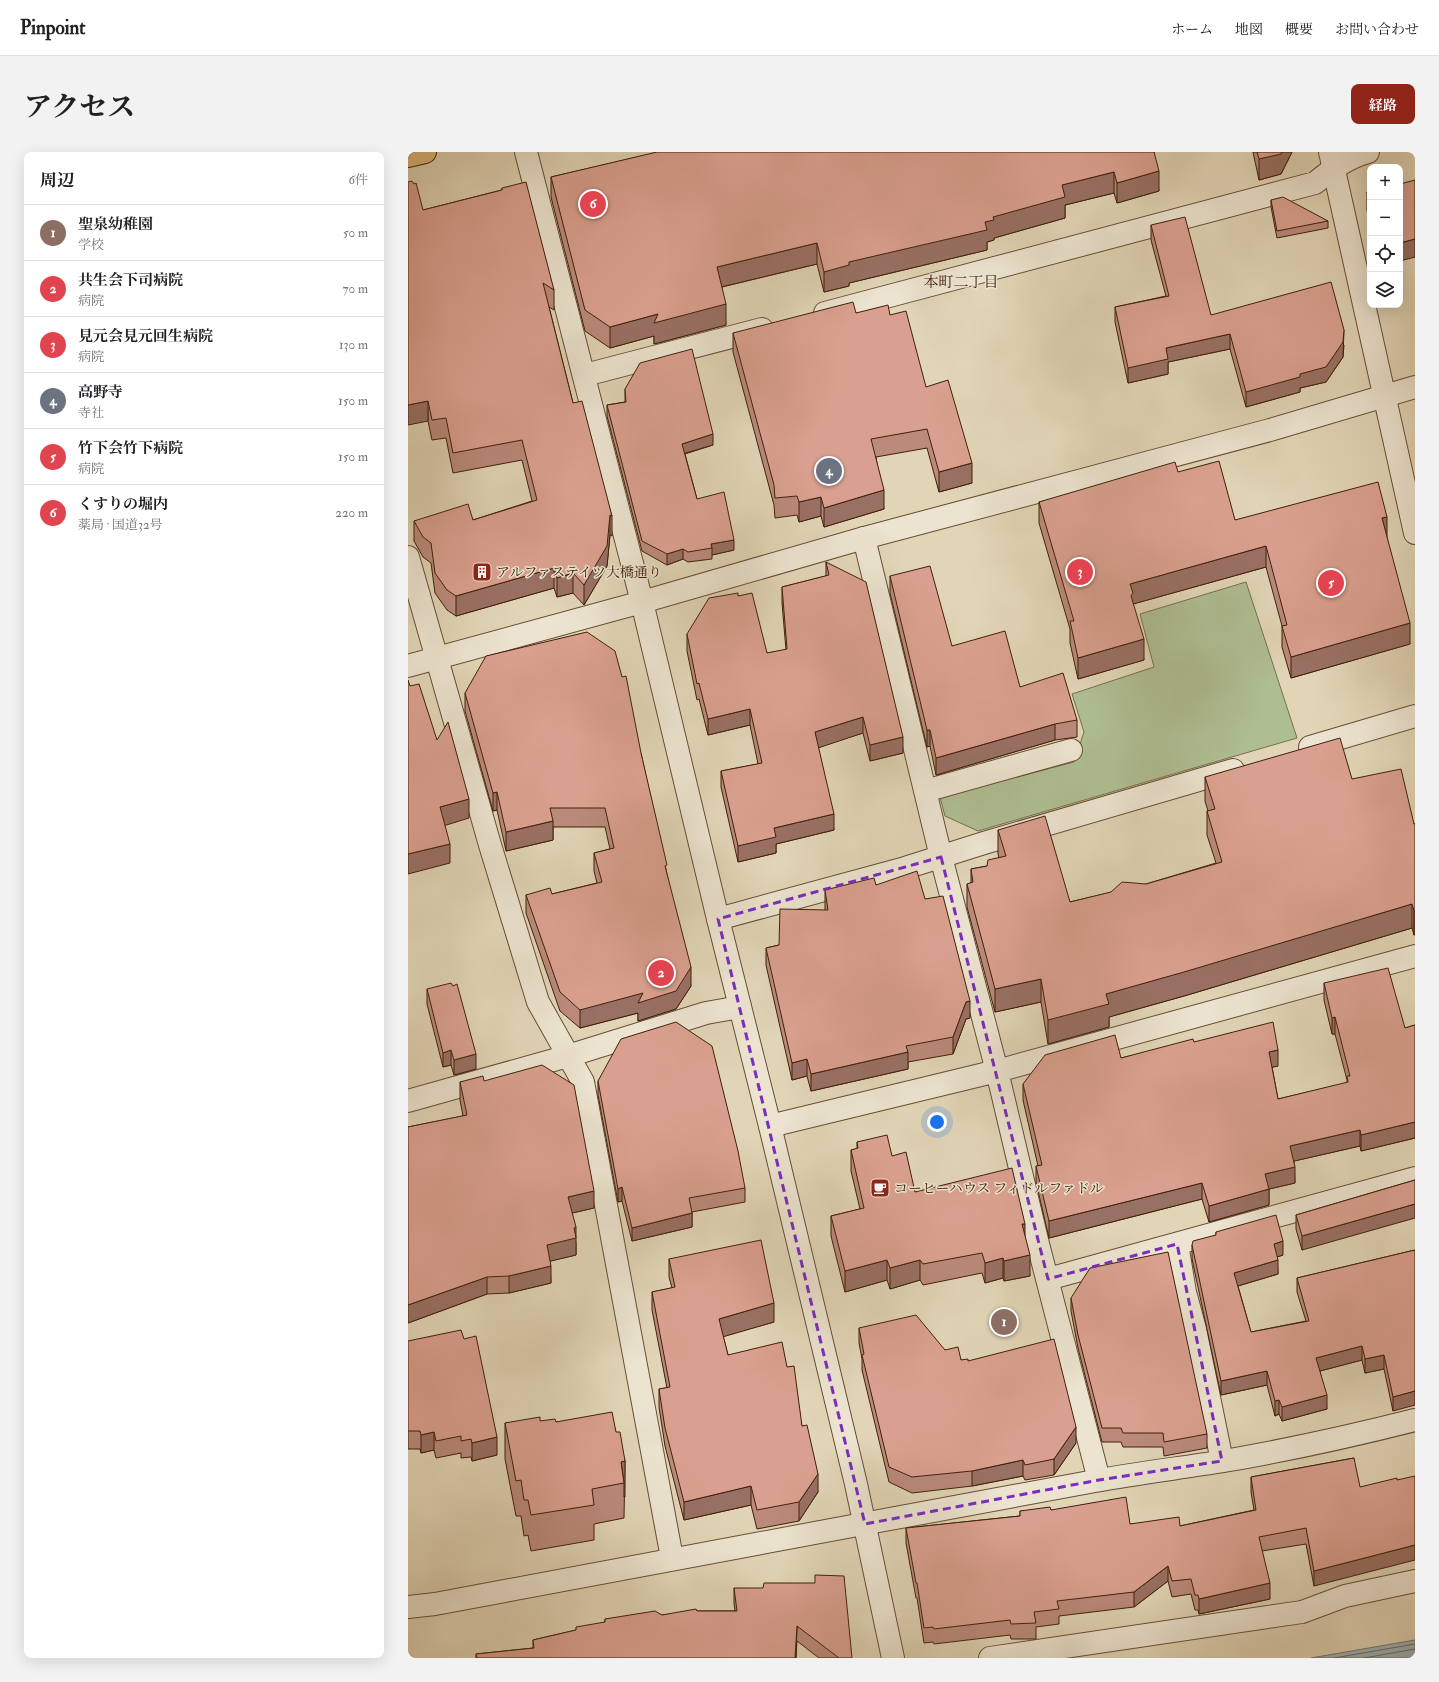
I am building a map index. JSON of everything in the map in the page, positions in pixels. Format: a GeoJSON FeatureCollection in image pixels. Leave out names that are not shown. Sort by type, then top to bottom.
{"type":"FeatureCollection","features":[{"type":"Feature","properties":{"kind":"highway"},"geometry":{"type":"LineString","coordinates":[[408,156],[425,152]]}},
{"type":"Feature","properties":{"kind":"street"},"geometry":{"type":"LineString","coordinates":[[526,152],[585,375],[628,552],[642,602],[718,919],[770,1126],[865,1524],[893,1658]]}},
{"type":"Feature","properties":{"kind":"street"},"geometry":{"type":"LineString","coordinates":[[808,317],[1315,183],[1332,160],[1368,152]]}},
{"type":"Feature","properties":{"kind":"street"},"geometry":{"type":"LineString","coordinates":[[1332,160],[1415,533]]}},
{"type":"Feature","properties":{"kind":"street"},"geometry":{"type":"LineString","coordinates":[[585,375],[785,323]]}},
{"type":"Feature","properties":{"kind":"street"},"geometry":{"type":"LineString","coordinates":[[408,666],[642,602],[864,538],[1270,430],[1415,387]]}},
{"type":"Feature","properties":{"kind":"street"},"geometry":{"type":"LineString","coordinates":[[864,538],[941,857],[997,1071],[1099,1480]]}},
{"type":"Feature","properties":{"kind":"street"},"geometry":{"type":"LineString","coordinates":[[408,557],[490,845],[538,1002],[583,1082],[672,1558]]}},
{"type":"Feature","properties":{"kind":"street"},"geometry":{"type":"LineString","coordinates":[[1290,753],[1415,716]]}},
{"type":"Feature","properties":{"kind":"street"},"geometry":{"type":"LineString","coordinates":[[926,790],[1071,750]]}},
{"type":"Feature","properties":{"kind":"street"},"geometry":{"type":"LineString","coordinates":[[718,919],[770,906],[941,857],[1255,764]]}},
{"type":"Feature","properties":{"kind":"street"},"geometry":{"type":"LineString","coordinates":[[770,1126],[997,1071],[1415,956]]}},
{"type":"Feature","properties":{"kind":"street"},"geometry":{"type":"LineString","coordinates":[[408,1101],[568,1056],[706,1013],[740,1007]]}},
{"type":"Feature","properties":{"kind":"street"},"geometry":{"type":"LineString","coordinates":[[1048,1279],[1415,1178]]}},
{"type":"Feature","properties":{"kind":"street"},"geometry":{"type":"LineString","coordinates":[[1177,1244],[1185,1292],[1196,1329],[1222,1461]]}},
{"type":"Feature","properties":{"kind":"street"},"geometry":{"type":"LineString","coordinates":[[408,1607],[435,1604],[672,1558],[865,1524],[1099,1480],[1222,1461],[1366,1433],[1415,1420]]}},
{"type":"Feature","properties":{"kind":"street"},"geometry":{"type":"LineString","coordinates":[[990,1658],[1302,1612],[1345,1596],[1415,1580]]}},
{"type":"Feature","properties":{"kind":"highlighted area"},"geometry":{"type":"Polygon","coordinates":[[[941,857],[1048,1279],[1177,1244],[1222,1461],[1099,1480],[865,1524],[718,919],[941,857]]]}},
{"type":"Feature","properties":{"kind":"green space"},"geometry":{"type":"Polygon","coordinates":[[[1246,582],[1297,738],[978,831],[945,816],[940,797],[1074,762],[1084,732],[1072,694],[1154,667],[1140,614],[1246,582]]]}},
{"type":"Feature","properties":{"kind":"water"},"geometry":{"type":"Polygon","coordinates":[[[1415,1640],[1415,1658],[1311,1658],[1415,1640]]]}},
{"type":"Feature","properties":{"kind":"building"},"geometry":{"type":"Polygon","coordinates":[[[657,152],[1154,152],[1159,171],[1117,183],[1114,172],[1062,185],[1065,197],[993,217],[994,220],[985,222],[987,230],[849,262],[849,265],[824,272],[817,243],[717,267],[726,304],[654,323],[658,314],[610,327],[585,310],[551,177],[657,152]]]}},
{"type":"Feature","properties":{"kind":"building"},"geometry":{"type":"Polygon","coordinates":[[[1257,152],[1282,152],[1281,154],[1259,159],[1257,152]]]}},
{"type":"Feature","properties":{"kind":"building"},"geometry":{"type":"Polygon","coordinates":[[[1415,180],[1415,239],[1403,242],[1403,200],[1403,183],[1415,180]]]}},
{"type":"Feature","properties":{"kind":"building"},"geometry":{"type":"Polygon","coordinates":[[[412,181],[414,184],[416,183],[423,210],[502,190],[502,188],[526,182],[554,290],[543,283],[573,403],[582,401],[612,516],[610,515],[607,546],[584,585],[573,573],[557,578],[554,568],[456,596],[447,590],[435,573],[431,543],[423,537],[414,521],[468,504],[473,520],[537,500],[522,440],[453,453],[446,418],[432,420],[428,401],[408,405],[408,182],[412,181]]]}},
{"type":"Feature","properties":{"kind":"building"},"geometry":{"type":"Polygon","coordinates":[[[1283,197],[1328,221],[1277,231],[1271,200],[1283,197]]]}},
{"type":"Feature","properties":{"kind":"building"},"geometry":{"type":"Polygon","coordinates":[[[1185,217],[1211,315],[1331,282],[1344,330],[1343,342],[1326,367],[1300,374],[1300,377],[1246,392],[1230,334],[1166,348],[1168,359],[1128,368],[1115,307],[1169,296],[1151,225],[1185,217]]]}},
{"type":"Feature","properties":{"kind":"building"},"geometry":{"type":"Polygon","coordinates":[[[853,302],[856,313],[888,305],[890,315],[906,311],[926,387],[948,380],[972,463],[939,472],[927,429],[871,439],[884,490],[824,508],[821,497],[799,502],[797,496],[775,498],[774,485],[733,333],[853,302]]]}},
{"type":"Feature","properties":{"kind":"building"},"geometry":{"type":"Polygon","coordinates":[[[692,349],[713,434],[682,444],[697,499],[724,492],[734,540],[711,544],[712,548],[688,552],[683,549],[667,554],[642,541],[607,405],[626,402],[625,389],[640,363],[692,349]]]}},
{"type":"Feature","properties":{"kind":"building"},"geometry":{"type":"Polygon","coordinates":[[[1219,461],[1235,520],[1378,482],[1387,517],[1382,518],[1410,623],[1291,657],[1282,626],[1287,625],[1266,546],[1130,584],[1133,593],[1131,596],[1144,639],[1078,658],[1070,621],[1074,621],[1039,502],[1175,462],[1178,472],[1219,461]]]}},
{"type":"Feature","properties":{"kind":"building"},"geometry":{"type":"Polygon","coordinates":[[[826,562],[866,582],[903,737],[870,745],[863,717],[815,732],[834,814],[774,828],[776,837],[738,846],[721,771],[762,763],[750,709],[708,719],[699,683],[697,684],[687,634],[709,598],[738,593],[738,596],[752,593],[767,653],[787,649],[782,587],[829,575],[826,562]]]}},
{"type":"Feature","properties":{"kind":"building"},"geometry":{"type":"Polygon","coordinates":[[[930,566],[952,646],[1005,631],[1020,687],[1063,673],[1077,720],[1055,724],[936,758],[930,730],[927,730],[890,576],[930,566]]]}},
{"type":"Feature","properties":{"kind":"building"},"geometry":{"type":"Polygon","coordinates":[[[587,632],[615,651],[622,677],[626,676],[641,753],[667,865],[665,866],[691,967],[676,991],[638,1003],[643,993],[580,1010],[560,992],[526,895],[550,888],[552,894],[602,882],[594,853],[614,848],[605,808],[550,808],[553,821],[506,832],[497,792],[493,793],[465,693],[486,656],[587,632]]]}},
{"type":"Feature","properties":{"kind":"building"},"geometry":{"type":"Polygon","coordinates":[[[408,680],[410,686],[419,684],[437,740],[448,722],[469,799],[440,807],[450,844],[408,854],[408,680]]]}},
{"type":"Feature","properties":{"kind":"building"},"geometry":{"type":"Polygon","coordinates":[[[1340,738],[1352,779],[1401,769],[1415,824],[1415,911],[1412,904],[1106,994],[1109,1004],[1048,1020],[1041,979],[995,989],[967,884],[973,882],[971,869],[987,866],[988,860],[1006,856],[998,830],[1045,816],[1070,902],[1111,892],[1122,882],[1146,884],[1222,862],[1207,811],[1215,809],[1205,777],[1340,738]]]}},
{"type":"Feature","properties":{"kind":"building"},"geometry":{"type":"Polygon","coordinates":[[[917,871],[925,899],[943,896],[970,1001],[966,1002],[953,1037],[906,1046],[908,1052],[811,1074],[807,1059],[792,1063],[766,948],[779,945],[780,909],[828,910],[825,890],[874,878],[876,885],[917,871]]]}},
{"type":"Feature","properties":{"kind":"building"},"geometry":{"type":"Polygon","coordinates":[[[1388,968],[1405,1028],[1415,1025],[1415,1122],[1361,1135],[1360,1130],[1290,1146],[1295,1167],[1265,1174],[1269,1189],[1209,1206],[1202,1183],[1049,1221],[1036,1166],[1042,1165],[1023,1084],[1045,1055],[1115,1035],[1121,1058],[1193,1039],[1194,1042],[1273,1022],[1278,1050],[1269,1052],[1278,1099],[1348,1082],[1347,1076],[1350,1076],[1335,1017],[1332,1018],[1324,983],[1388,968]]]}},
{"type":"Feature","properties":{"kind":"building"},"geometry":{"type":"Polygon","coordinates":[[[451,983],[453,986],[457,984],[476,1054],[454,1060],[451,1050],[443,1053],[427,989],[451,983]]]}},
{"type":"Feature","properties":{"kind":"building"},"geometry":{"type":"Polygon","coordinates":[[[676,1022],[712,1046],[738,1151],[745,1188],[689,1198],[692,1213],[632,1228],[622,1187],[618,1189],[598,1081],[621,1039],[676,1022]]]}},
{"type":"Feature","properties":{"kind":"building"},"geometry":{"type":"Polygon","coordinates":[[[542,1065],[574,1085],[594,1191],[568,1197],[576,1227],[574,1228],[576,1238],[547,1245],[551,1266],[509,1276],[487,1277],[408,1305],[408,1127],[467,1115],[460,1082],[483,1076],[484,1081],[542,1065]]]}},
{"type":"Feature","properties":{"kind":"building"},"geometry":{"type":"Polygon","coordinates":[[[887,1135],[892,1156],[906,1152],[915,1192],[1012,1168],[1025,1224],[1022,1224],[1030,1255],[1004,1261],[1003,1258],[985,1263],[982,1253],[923,1264],[920,1260],[890,1268],[887,1260],[845,1271],[831,1216],[864,1208],[851,1150],[858,1148],[857,1142],[887,1135]]]}},
{"type":"Feature","properties":{"kind":"building"},"geometry":{"type":"Polygon","coordinates":[[[1415,1180],[1415,1204],[1302,1236],[1296,1215],[1415,1180]]]}},
{"type":"Feature","properties":{"kind":"building"},"geometry":{"type":"Polygon","coordinates":[[[1276,1215],[1283,1241],[1274,1244],[1278,1260],[1234,1273],[1251,1332],[1309,1321],[1297,1278],[1415,1250],[1415,1391],[1393,1397],[1384,1355],[1365,1359],[1362,1346],[1316,1358],[1327,1395],[1282,1407],[1279,1400],[1275,1401],[1267,1371],[1221,1381],[1192,1245],[1193,1241],[1216,1235],[1216,1232],[1276,1215]]]}},
{"type":"Feature","properties":{"kind":"building"},"geometry":{"type":"Polygon","coordinates":[[[761,1240],[774,1303],[719,1319],[728,1355],[782,1342],[787,1367],[794,1366],[802,1426],[807,1425],[818,1474],[799,1502],[757,1510],[751,1486],[684,1502],[665,1428],[659,1389],[670,1387],[652,1292],[675,1287],[669,1259],[761,1240]]]}},
{"type":"Feature","properties":{"kind":"building"},"geometry":{"type":"Polygon","coordinates":[[[1168,1252],[1207,1434],[1164,1442],[1163,1433],[1123,1433],[1121,1428],[1102,1428],[1078,1335],[1071,1298],[1090,1268],[1168,1252]]]}},
{"type":"Feature","properties":{"kind":"building"},"geometry":{"type":"Polygon","coordinates":[[[916,1315],[945,1350],[958,1347],[961,1360],[968,1359],[968,1361],[1054,1339],[1076,1427],[1054,1459],[1025,1465],[1023,1460],[972,1471],[912,1477],[889,1467],[862,1355],[864,1354],[859,1328],[916,1315]]]}},
{"type":"Feature","properties":{"kind":"building"},"geometry":{"type":"Polygon","coordinates":[[[461,1330],[464,1339],[476,1336],[497,1437],[472,1443],[471,1439],[461,1441],[461,1436],[436,1441],[434,1432],[421,1435],[420,1431],[408,1431],[408,1341],[461,1330]]]}},
{"type":"Feature","properties":{"kind":"building"},"geometry":{"type":"Polygon","coordinates":[[[612,1412],[616,1432],[620,1432],[625,1461],[621,1462],[624,1483],[592,1489],[594,1505],[531,1515],[528,1500],[524,1500],[521,1480],[516,1481],[505,1423],[540,1417],[540,1421],[555,1419],[556,1422],[612,1412]]]}},
{"type":"Feature","properties":{"kind":"building"},"geometry":{"type":"Polygon","coordinates":[[[1354,1458],[1360,1487],[1397,1478],[1397,1480],[1415,1476],[1415,1545],[1314,1571],[1306,1528],[1259,1537],[1270,1583],[1199,1599],[1198,1595],[1195,1595],[1191,1579],[1172,1581],[1168,1566],[1134,1592],[1057,1601],[1059,1609],[1034,1612],[1036,1623],[1011,1624],[1010,1620],[934,1629],[933,1627],[924,1628],[906,1528],[1020,1516],[1020,1511],[1050,1507],[1051,1510],[1126,1497],[1130,1524],[1179,1517],[1180,1526],[1256,1510],[1251,1477],[1354,1458]]]}},
{"type":"Feature","properties":{"kind":"building"},"geometry":{"type":"Polygon","coordinates":[[[815,1575],[844,1576],[852,1658],[839,1658],[797,1626],[795,1658],[477,1658],[476,1654],[534,1648],[533,1640],[576,1630],[576,1627],[605,1622],[605,1619],[655,1611],[662,1615],[696,1609],[697,1611],[737,1611],[734,1588],[763,1588],[764,1583],[815,1583],[815,1575]]]}},
{"type":"Feature","properties":{"kind":"place","name":"くすりの堀内"},"geometry":{"type":"Point","coordinates":[593,204]}},
{"type":"Feature","properties":{"kind":"place","name":"高野寺"},"geometry":{"type":"Point","coordinates":[829,471]}},
{"type":"Feature","properties":{"kind":"place","name":"アルファステイツ大橋通り"},"geometry":{"type":"Point","coordinates":[482,572]}},
{"type":"Feature","properties":{"kind":"place","name":"見元会見元回生病院"},"geometry":{"type":"Point","coordinates":[1080,572]}},
{"type":"Feature","properties":{"kind":"place","name":"竹下会竹下病院"},"geometry":{"type":"Point","coordinates":[1331,583]}},
{"type":"Feature","properties":{"kind":"place","name":"共生会下司病院"},"geometry":{"type":"Point","coordinates":[661,973]}},
{"type":"Feature","properties":{"kind":"place","name":"コーヒーハウス フィドルファドル"},"geometry":{"type":"Point","coordinates":[880,1188]}},
{"type":"Feature","properties":{"kind":"place","name":"聖泉幼稚園"},"geometry":{"type":"Point","coordinates":[1004,1322]}},
{"type":"Feature","properties":{"kind":"district","name":"本町二丁目"},"geometry":{"type":"Point","coordinates":[961,282]}}]}
